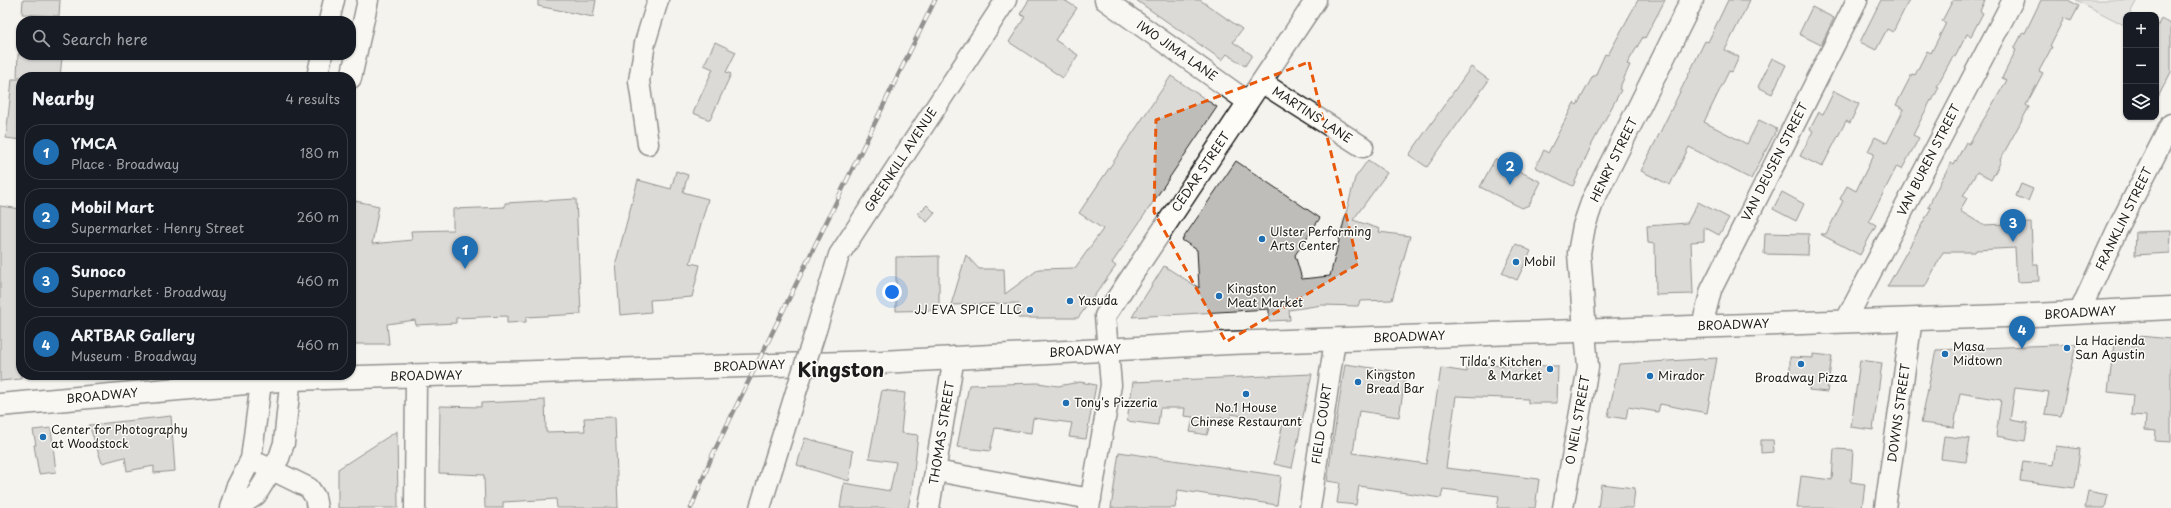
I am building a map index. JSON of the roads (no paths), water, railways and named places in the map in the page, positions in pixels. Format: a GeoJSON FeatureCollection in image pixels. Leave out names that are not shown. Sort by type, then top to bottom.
{"type":"FeatureCollection","features":[{"type":"Feature","properties":{"kind":"main road","name":"HENRY STREET"},"geometry":{"type":"LineString","coordinates":[[1585,331],[1579,253],[1584,226],[1593,200],[1692,0]]}},
{"type":"Feature","properties":{"kind":"main road","name":"BROADWAY"},"geometry":{"type":"LineString","coordinates":[[356,376],[882,362],[954,357],[1335,340],[1846,320],[2079,314],[2171,308]]}},
{"type":"Feature","properties":{"kind":"main road","name":"BROADWAY"},"geometry":{"type":"LineString","coordinates":[[0,405],[252,380]]}},
{"type":"Feature","properties":{"kind":"street"},"geometry":{"type":"LineString","coordinates":[[330,16],[334,0]]}},
{"type":"Feature","properties":{"kind":"street"},"geometry":{"type":"LineString","coordinates":[[356,55],[368,0]]}},
{"type":"Feature","properties":{"kind":"street"},"geometry":{"type":"LineString","coordinates":[[648,144],[639,81],[645,43],[658,0]]}},
{"type":"Feature","properties":{"kind":"street","name":"GREENKILL AVENUE"},"geometry":{"type":"LineString","coordinates":[[760,508],[839,255],[1006,0]]}},
{"type":"Feature","properties":{"kind":"street","name":"IWO JIMA LANE"},"geometry":{"type":"LineString","coordinates":[[1105,0],[1248,102]]}},
{"type":"Feature","properties":{"kind":"street","name":"CEDAR STREET"},"geometry":{"type":"LineString","coordinates":[[1090,503],[1110,385],[1105,316],[1316,0]]}},
{"type":"Feature","properties":{"kind":"street","name":"VAN DEUSEN STREET"},"geometry":{"type":"LineString","coordinates":[[1702,326],[1711,290],[1857,0]]}},
{"type":"Feature","properties":{"kind":"street","name":"VAN BUREN STREET"},"geometry":{"type":"LineString","coordinates":[[1846,320],[2013,0]]}},
{"type":"Feature","properties":{"kind":"street"},"geometry":{"type":"LineString","coordinates":[[319,72],[321,60]]}},
{"type":"Feature","properties":{"kind":"street"},"geometry":{"type":"LineString","coordinates":[[352,72],[355,60]]}},
{"type":"Feature","properties":{"kind":"street","name":"MARTINS LANE"},"geometry":{"type":"LineString","coordinates":[[1261,82],[1363,148]]}},
{"type":"Feature","properties":{"kind":"street","name":"FRANKLIN STREET"},"geometry":{"type":"LineString","coordinates":[[2079,314],[2117,230],[2171,124]]}},
{"type":"Feature","properties":{"kind":"street","name":"DOWNS STREET"},"geometry":{"type":"LineString","coordinates":[[1885,508],[1912,319]]}},
{"type":"Feature","properties":{"kind":"street","name":"O NEIL STREET"},"geometry":{"type":"LineString","coordinates":[[1563,508],[1588,367],[1585,331]]}},
{"type":"Feature","properties":{"kind":"street","name":"FIELD COURT"},"geometry":{"type":"LineString","coordinates":[[1310,508],[1335,340]]}},
{"type":"Feature","properties":{"kind":"street","name":"THOMAS STREET"},"geometry":{"type":"LineString","coordinates":[[929,508],[954,357]]}},
{"type":"Feature","properties":{"kind":"street"},"geometry":{"type":"LineString","coordinates":[[415,508],[416,376]]}},
{"type":"Feature","properties":{"kind":"street"},"geometry":{"type":"LineString","coordinates":[[230,508],[236,488],[251,459],[262,380]]}},
{"type":"Feature","properties":{"kind":"street"},"geometry":{"type":"LineString","coordinates":[[237,508],[256,495],[279,458],[284,443],[291,380]]}},
{"type":"Feature","properties":{"kind":"street"},"geometry":{"type":"LineString","coordinates":[[251,459],[308,488],[315,497],[317,508]]}},
{"type":"Feature","properties":{"kind":"street"},"geometry":{"type":"LineString","coordinates":[[936,471],[1090,503]]}},
{"type":"Feature","properties":{"kind":"railway"},"geometry":{"type":"LineString","coordinates":[[691,508],[712,456],[935,0]]}},
{"type":"Feature","properties":{"kind":"place","name":"Mobil Mart"},"geometry":{"type":"Point","coordinates":[1510,185]}},
{"type":"Feature","properties":{"kind":"place","name":"Ulster Performing Arts Center"},"geometry":{"type":"Point","coordinates":[1262,239]}},
{"type":"Feature","properties":{"kind":"place","name":"Sunoco"},"geometry":{"type":"Point","coordinates":[2013,242]}},
{"type":"Feature","properties":{"kind":"place","name":"Mobil"},"geometry":{"type":"Point","coordinates":[1516,262]}},
{"type":"Feature","properties":{"kind":"place","name":"YMCA"},"geometry":{"type":"Point","coordinates":[465,269]}},
{"type":"Feature","properties":{"kind":"place","name":"Kingston Meat Market"},"geometry":{"type":"Point","coordinates":[1219,296]}},
{"type":"Feature","properties":{"kind":"place","name":"Yasuda"},"geometry":{"type":"Point","coordinates":[1070,301]}},
{"type":"Feature","properties":{"kind":"place","name":"JJ EVA SPICE LLC"},"geometry":{"type":"Point","coordinates":[1030,310]}},
{"type":"Feature","properties":{"kind":"place","name":"La Hacienda San Agustin"},"geometry":{"type":"Point","coordinates":[2067,348]}},
{"type":"Feature","properties":{"kind":"place","name":"ARTBAR Gallery"},"geometry":{"type":"Point","coordinates":[2022,349]}},
{"type":"Feature","properties":{"kind":"place","name":"Masa Midtown"},"geometry":{"type":"Point","coordinates":[1945,354]}},
{"type":"Feature","properties":{"kind":"place","name":"Broadway Pizza"},"geometry":{"type":"Point","coordinates":[1801,364]}},
{"type":"Feature","properties":{"kind":"place","name":"Tilda's Kitchen & Market"},"geometry":{"type":"Point","coordinates":[1550,369]}},
{"type":"Feature","properties":{"kind":"place","name":"Mirador"},"geometry":{"type":"Point","coordinates":[1650,376]}},
{"type":"Feature","properties":{"kind":"place","name":"Kingston Bread Bar"},"geometry":{"type":"Point","coordinates":[1358,382]}},
{"type":"Feature","properties":{"kind":"place","name":"No.1 House Chinese Restaurant"},"geometry":{"type":"Point","coordinates":[1246,394]}},
{"type":"Feature","properties":{"kind":"place","name":"Tony's Pizzeria"},"geometry":{"type":"Point","coordinates":[1066,403]}},
{"type":"Feature","properties":{"kind":"place","name":"Center for Photography at Woodstock"},"geometry":{"type":"Point","coordinates":[43,437]}},
{"type":"Feature","properties":{"kind":"district","name":"Kingston"},"geometry":{"type":"Point","coordinates":[841,370]}}]}
